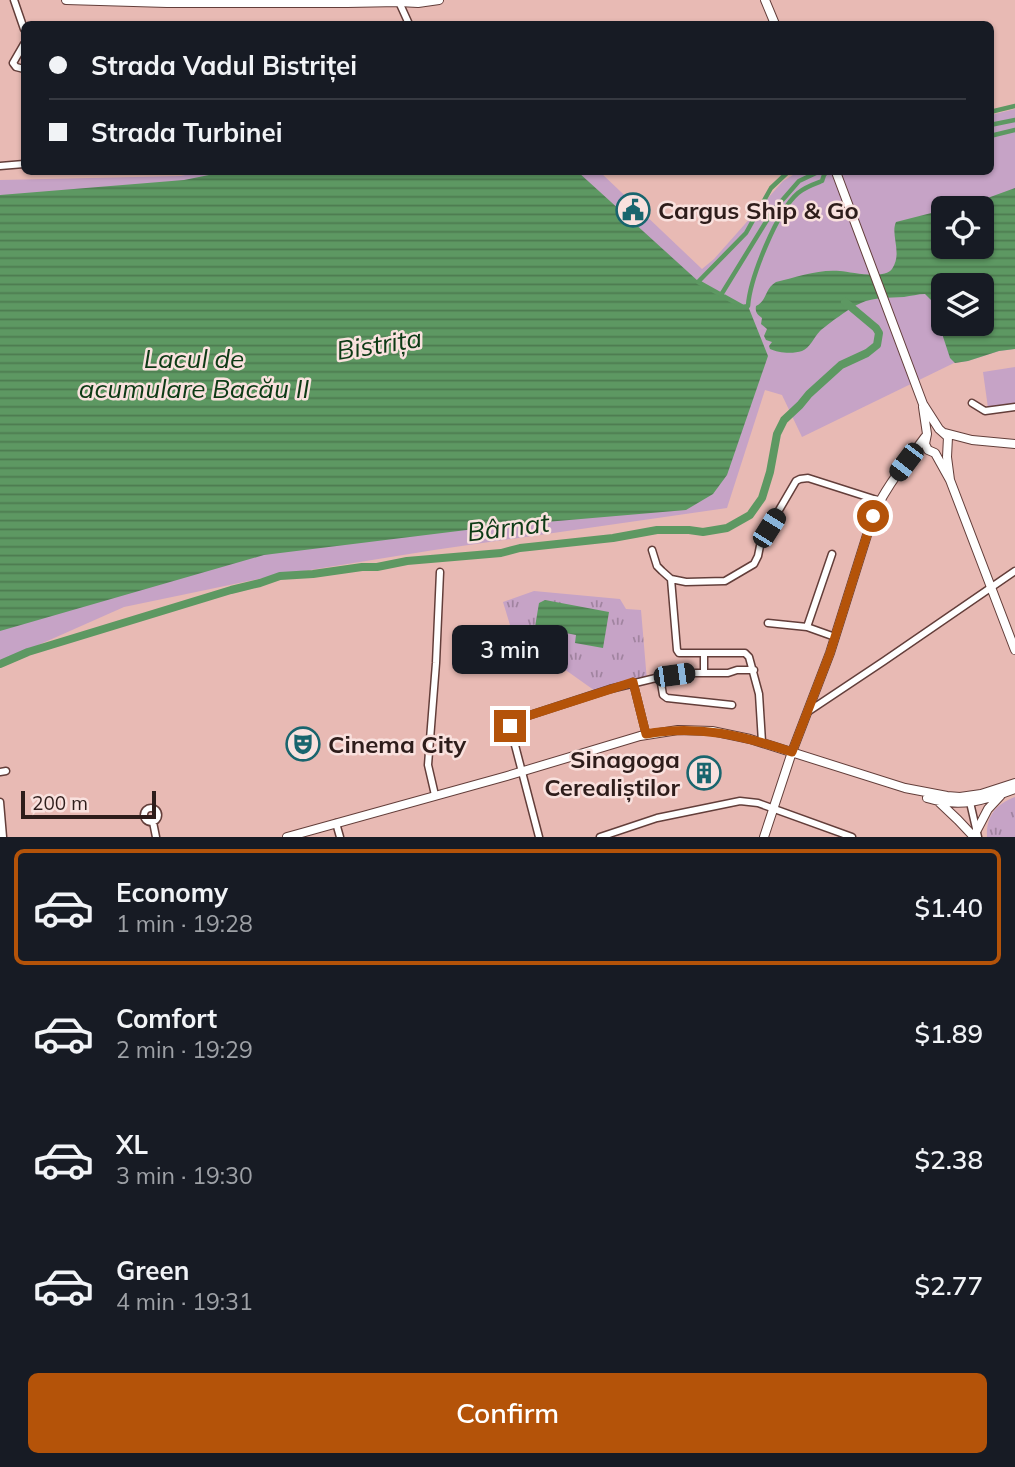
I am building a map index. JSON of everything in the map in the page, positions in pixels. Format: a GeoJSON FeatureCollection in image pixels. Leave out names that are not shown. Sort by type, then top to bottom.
{"type":"FeatureCollection","features":[{"type":"Feature","properties":{"kind":"main road"},"geometry":{"type":"LineString","coordinates":[[66,0],[418,3],[439,0]]}},
{"type":"Feature","properties":{"kind":"main road"},"geometry":{"type":"LineString","coordinates":[[765,2],[774,21]]}},
{"type":"Feature","properties":{"kind":"main road"},"geometry":{"type":"LineString","coordinates":[[837,175],[923,404],[948,441],[947,465],[950,480],[1015,650]]}},
{"type":"Feature","properties":{"kind":"main road"},"geometry":{"type":"LineString","coordinates":[[923,404],[926,447],[933,453],[950,480]]}},
{"type":"Feature","properties":{"kind":"main road"},"geometry":{"type":"LineString","coordinates":[[764,837],[880,500],[930,431],[942,431],[972,440],[1015,444]]}},
{"type":"Feature","properties":{"kind":"main road"},"geometry":{"type":"LineString","coordinates":[[906,462],[944,451],[947,446],[972,440]]}},
{"type":"Feature","properties":{"kind":"main road"},"geometry":{"type":"LineString","coordinates":[[291,836],[646,734],[670,731],[721,732],[762,742],[905,788],[947,796],[970,799],[1015,783]]}},
{"type":"Feature","properties":{"kind":"main road"},"geometry":{"type":"LineString","coordinates":[[905,788],[916,794],[949,803],[1003,794],[1015,789]]}},
{"type":"Feature","properties":{"kind":"main road"},"geometry":{"type":"LineString","coordinates":[[936,800],[977,835],[988,809],[1003,794]]}},
{"type":"Feature","properties":{"kind":"street"},"geometry":{"type":"LineString","coordinates":[[14,0],[21,21]]}},
{"type":"Feature","properties":{"kind":"street"},"geometry":{"type":"LineString","coordinates":[[402,1],[408,21]]}},
{"type":"Feature","properties":{"kind":"street"},"geometry":{"type":"LineString","coordinates":[[21,49],[13,63],[21,68]]}},
{"type":"Feature","properties":{"kind":"street"},"geometry":{"type":"LineString","coordinates":[[0,166],[21,164]]}},
{"type":"Feature","properties":{"kind":"street"},"geometry":{"type":"LineString","coordinates":[[972,402],[985,411],[1015,407]]}},
{"type":"Feature","properties":{"kind":"street"},"geometry":{"type":"LineString","coordinates":[[652,550],[657,566],[671,579],[686,582],[724,581],[754,564],[761,541],[796,481],[804,478],[880,500]]}},
{"type":"Feature","properties":{"kind":"street"},"geometry":{"type":"LineString","coordinates":[[807,627],[832,554]]}},
{"type":"Feature","properties":{"kind":"street"},"geometry":{"type":"LineString","coordinates":[[809,711],[1015,571]]}},
{"type":"Feature","properties":{"kind":"street"},"geometry":{"type":"LineString","coordinates":[[435,795],[428,765],[440,572]]}},
{"type":"Feature","properties":{"kind":"street"},"geometry":{"type":"LineString","coordinates":[[671,579],[677,650],[682,654],[745,653],[749,656],[758,694],[762,742]]}},
{"type":"Feature","properties":{"kind":"street"},"geometry":{"type":"LineString","coordinates":[[768,623],[807,627],[835,637]]}},
{"type":"Feature","properties":{"kind":"street"},"geometry":{"type":"LineString","coordinates":[[704,654],[704,673]]}},
{"type":"Feature","properties":{"kind":"street"},"geometry":{"type":"LineString","coordinates":[[538,837],[511,723],[633,682],[689,673],[754,670]]}},
{"type":"Feature","properties":{"kind":"street"},"geometry":{"type":"LineString","coordinates":[[660,677],[663,695],[667,698],[732,705]]}},
{"type":"Feature","properties":{"kind":"street"},"geometry":{"type":"LineString","coordinates":[[633,682],[646,734]]}},
{"type":"Feature","properties":{"kind":"street"},"geometry":{"type":"LineString","coordinates":[[817,689],[831,697]]}},
{"type":"Feature","properties":{"kind":"street"},"geometry":{"type":"LineString","coordinates":[[970,799],[977,835]]}},
{"type":"Feature","properties":{"kind":"street"},"geometry":{"type":"LineString","coordinates":[[600,837],[657,818],[749,801],[852,837]]}},
{"type":"Feature","properties":{"kind":"street"},"geometry":{"type":"LineString","coordinates":[[0,802],[3,837]]}},
{"type":"Feature","properties":{"kind":"street"},"geometry":{"type":"LineString","coordinates":[[153,822],[156,837]]}},
{"type":"Feature","properties":{"kind":"street"},"geometry":{"type":"LineString","coordinates":[[336,823],[340,837]]}},
{"type":"Feature","properties":{"kind":"street"},"geometry":{"type":"LineString","coordinates":[[818,837],[822,826]]}},
{"type":"Feature","properties":{"kind":"street"},"geometry":{"type":"LineString","coordinates":[[623,837],[626,827]]}},
{"type":"Feature","properties":{"kind":"green space","name":"Lacul de acumulare Bacău II"},"geometry":{"type":"Polygon","coordinates":[[[1015,109],[1015,349],[954,363],[802,437],[782,395],[765,390],[727,508],[273,576],[124,607],[0,662],[0,180],[186,175],[603,175],[702,269],[783,181],[793,175],[994,175],[994,114],[1015,109]]]}},
{"type":"Feature","properties":{"kind":"green space"},"geometry":{"type":"Polygon","coordinates":[[[1015,367],[1015,404],[988,408],[983,372],[1015,367]]]}},
{"type":"Feature","properties":{"kind":"green space"},"geometry":{"type":"Polygon","coordinates":[[[534,591],[620,599],[626,609],[641,610],[647,681],[598,693],[543,654],[517,648],[503,602],[534,591]]]}},
{"type":"Feature","properties":{"kind":"green space"},"geometry":{"type":"Polygon","coordinates":[[[1015,797],[1015,837],[987,837],[988,823],[993,812],[1002,803],[1015,797]]]}},
{"type":"Feature","properties":{"kind":"water","name":"Lacul de acumulare Bacău II"},"geometry":{"type":"Polygon","coordinates":[[[209,175],[581,175],[698,281],[743,307],[748,306],[768,356],[727,475],[713,494],[686,510],[499,526],[264,555],[0,631],[0,195],[184,180],[209,175]]]}},
{"type":"Feature","properties":{"kind":"water"},"geometry":{"type":"Polygon","coordinates":[[[1015,188],[1015,349],[955,363],[950,358],[943,336],[994,336],[994,273],[931,273],[931,300],[925,294],[866,301],[828,324],[802,351],[786,353],[770,349],[772,342],[764,336],[767,329],[761,324],[762,318],[756,308],[769,288],[776,282],[824,271],[875,275],[888,272],[895,263],[897,251],[894,233],[896,222],[931,213],[931,259],[994,259],[993,196],[1015,188]]]}},
{"type":"Feature","properties":{"kind":"water"},"geometry":{"type":"Polygon","coordinates":[[[545,600],[609,612],[603,648],[575,643],[576,635],[535,627],[539,603],[545,600]]]}},
{"type":"Feature","properties":{"kind":"waterway"},"geometry":{"type":"LineString","coordinates":[[994,111],[1015,106]]}},
{"type":"Feature","properties":{"kind":"waterway"},"geometry":{"type":"LineString","coordinates":[[994,124],[1015,120]]}},
{"type":"Feature","properties":{"kind":"waterway"},"geometry":{"type":"LineString","coordinates":[[994,135],[1015,130]]}},
{"type":"Feature","properties":{"kind":"waterway"},"geometry":{"type":"LineString","coordinates":[[785,175],[771,188],[746,233],[698,282],[743,307],[748,306],[759,263],[782,214],[798,193],[822,181],[824,175]]}},
{"type":"Feature","properties":{"kind":"waterway"},"geometry":{"type":"LineString","coordinates":[[721,295],[772,212],[799,181],[812,175]]}},
{"type":"Feature","properties":{"kind":"waterway","name":"Bârnat"},"geometry":{"type":"LineString","coordinates":[[0,664],[28,652],[280,576],[501,553],[520,548],[613,538],[657,530],[703,532],[727,528],[750,515],[762,498],[777,434],[784,420],[841,365],[867,353],[877,345],[879,333],[876,328],[845,302]]}},
{"type":"Feature","properties":{"kind":"place","name":"Cargus Ship & Go"},"geometry":{"type":"Point","coordinates":[633,210]}},
{"type":"Feature","properties":{"kind":"place","name":"Cinema City"},"geometry":{"type":"Point","coordinates":[303,744]}},
{"type":"Feature","properties":{"kind":"place","name":"Sinagoga Cerealiștilor"},"geometry":{"type":"Point","coordinates":[704,773]}},
{"type":"Feature","properties":{"kind":"route"},"geometry":{"type":"LineString","coordinates":[[510,726],[515,720],[633,682],[646,734],[678,730],[721,732],[792,752],[830,653],[873,516]]}},
{"type":"Feature","properties":{"kind":"water label","name":"Bistrița"},"geometry":{"type":"Point","coordinates":[379,344]}}]}
